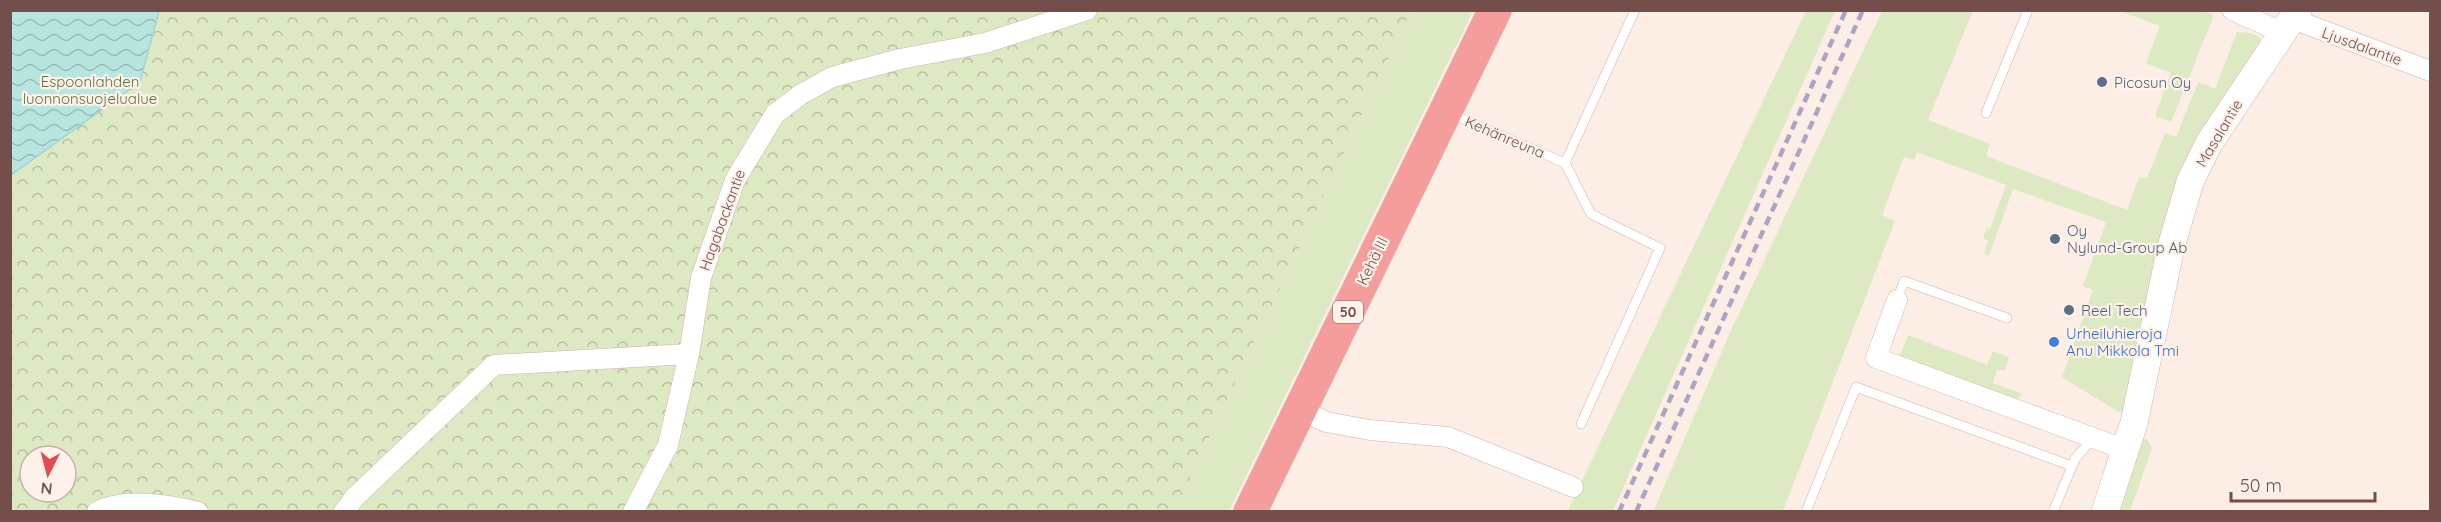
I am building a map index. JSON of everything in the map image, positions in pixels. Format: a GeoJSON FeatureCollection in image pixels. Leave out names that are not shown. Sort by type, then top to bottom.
{"type":"FeatureCollection","features":[{"type":"Feature","properties":{"kind":"highway","name":"Kehä III"},"geometry":{"type":"LineString","coordinates":[[1250,512],[1495,10]]}},
{"type":"Feature","properties":{"kind":"street","name":"Hagabackantie"},"geometry":{"type":"LineString","coordinates":[[633,512],[668,445],[689,354],[701,278],[735,180],[775,114],[800,95],[832,78],[892,61],[985,43],[1087,10]]}},
{"type":"Feature","properties":{"kind":"street","name":"Ljusdalantie"},"geometry":{"type":"LineString","coordinates":[[2232,10],[2292,21],[2430,71]]}},
{"type":"Feature","properties":{"kind":"street","name":"Masalantie"},"geometry":{"type":"LineString","coordinates":[[2104,512],[2126,450],[2171,247],[2190,182],[2209,143],[2292,21]]}},
{"type":"Feature","properties":{"kind":"street"},"geometry":{"type":"LineString","coordinates":[[1897,300],[1876,358],[2126,450]]}},
{"type":"Feature","properties":{"kind":"street"},"geometry":{"type":"LineString","coordinates":[[344,512],[355,497],[494,365],[689,354]]}},
{"type":"Feature","properties":{"kind":"street"},"geometry":{"type":"LineString","coordinates":[[1300,409],[1326,422],[1359,428],[1448,437],[1573,487]]}},
{"type":"Feature","properties":{"kind":"street"},"geometry":{"type":"LineString","coordinates":[[97,512],[105,507],[162,504],[198,512]]}},
{"type":"Feature","properties":{"kind":"lane"},"geometry":{"type":"LineString","coordinates":[[1581,424],[1660,248],[1591,214],[1565,163],[1635,10]]}},
{"type":"Feature","properties":{"kind":"lane"},"geometry":{"type":"LineString","coordinates":[[1986,113],[2028,10]]}},
{"type":"Feature","properties":{"kind":"lane","name":"Kehänreuna"},"geometry":{"type":"LineString","coordinates":[[1444,112],[1565,163]]}},
{"type":"Feature","properties":{"kind":"lane"},"geometry":{"type":"LineString","coordinates":[[1897,300],[1904,281],[2007,318]]}},
{"type":"Feature","properties":{"kind":"lane"},"geometry":{"type":"LineString","coordinates":[[1806,512],[1856,387],[2072,466]]}},
{"type":"Feature","properties":{"kind":"lane"},"geometry":{"type":"LineString","coordinates":[[2053,512],[2072,466],[2093,438]]}},
{"type":"Feature","properties":{"kind":"green space","name":"Espoonlahden luonnonsuojelualue"},"geometry":{"type":"Polygon","coordinates":[[[10,11],[1411,11],[1174,512],[11,511],[10,11]]]}},
{"type":"Feature","properties":{"kind":"green space"},"geometry":{"type":"Polygon","coordinates":[[[1411,11],[1473,11],[1229,511],[1174,512],[1411,11]]]}},
{"type":"Feature","properties":{"kind":"green space"},"geometry":{"type":"Polygon","coordinates":[[[1806,11],[1835,11],[1613,511],[1567,512],[1806,11]]]}},
{"type":"Feature","properties":{"kind":"green space"},"geometry":{"type":"Polygon","coordinates":[[[1882,11],[1973,11],[1928,120],[1990,144],[1986,156],[2127,210],[2139,177],[2147,178],[2165,133],[2176,137],[2198,82],[2215,89],[2237,32],[2260,37],[2260,47],[2195,144],[2125,412],[2117,411],[2062,377],[2093,290],[2083,286],[2106,222],[2013,189],[1989,256],[1984,254],[1988,240],[1983,238],[1987,228],[1990,229],[2006,185],[1917,152],[1914,160],[1904,157],[1882,215],[1895,221],[1783,511],[1653,512],[1728,337],[1882,11]]]}},
{"type":"Feature","properties":{"kind":"green space"},"geometry":{"type":"Polygon","coordinates":[[[2120,11],[2202,11],[2214,15],[2171,122],[2155,116],[2171,73],[2146,63],[2160,26],[2120,11]]]}},
{"type":"Feature","properties":{"kind":"green space"},"geometry":{"type":"Polygon","coordinates":[[[1908,335],[1987,365],[1993,351],[2009,357],[2005,370],[1997,370],[1993,383],[2023,394],[2017,399],[2005,398],[1899,358],[1908,335]]]}},
{"type":"Feature","properties":{"kind":"green space"},"geometry":{"type":"Polygon","coordinates":[[[2141,438],[2147,439],[2152,448],[2130,511],[2117,512],[2141,438]]]}},
{"type":"Feature","properties":{"kind":"water"},"geometry":{"type":"Polygon","coordinates":[[[11,10],[159,11],[140,82],[11,175],[11,10]]]}},
{"type":"Feature","properties":{"kind":"railway"},"geometry":{"type":"LineString","coordinates":[[1619,512],[1846,10]]}},
{"type":"Feature","properties":{"kind":"railway"},"geometry":{"type":"LineString","coordinates":[[1636,512],[1863,10]]}},
{"type":"Feature","properties":{"kind":"place","name":"Picosun Oy"},"geometry":{"type":"Point","coordinates":[2102,82]}},
{"type":"Feature","properties":{"kind":"place","name":"Oy Nylund-Group Ab"},"geometry":{"type":"Point","coordinates":[2055,239]}},
{"type":"Feature","properties":{"kind":"place","name":"Reel Tech"},"geometry":{"type":"Point","coordinates":[2069,310]}},
{"type":"Feature","properties":{"kind":"place","name":"Urheiluhieroja Anu Mikkola Tmi"},"geometry":{"type":"Point","coordinates":[2054,342]}}]}
